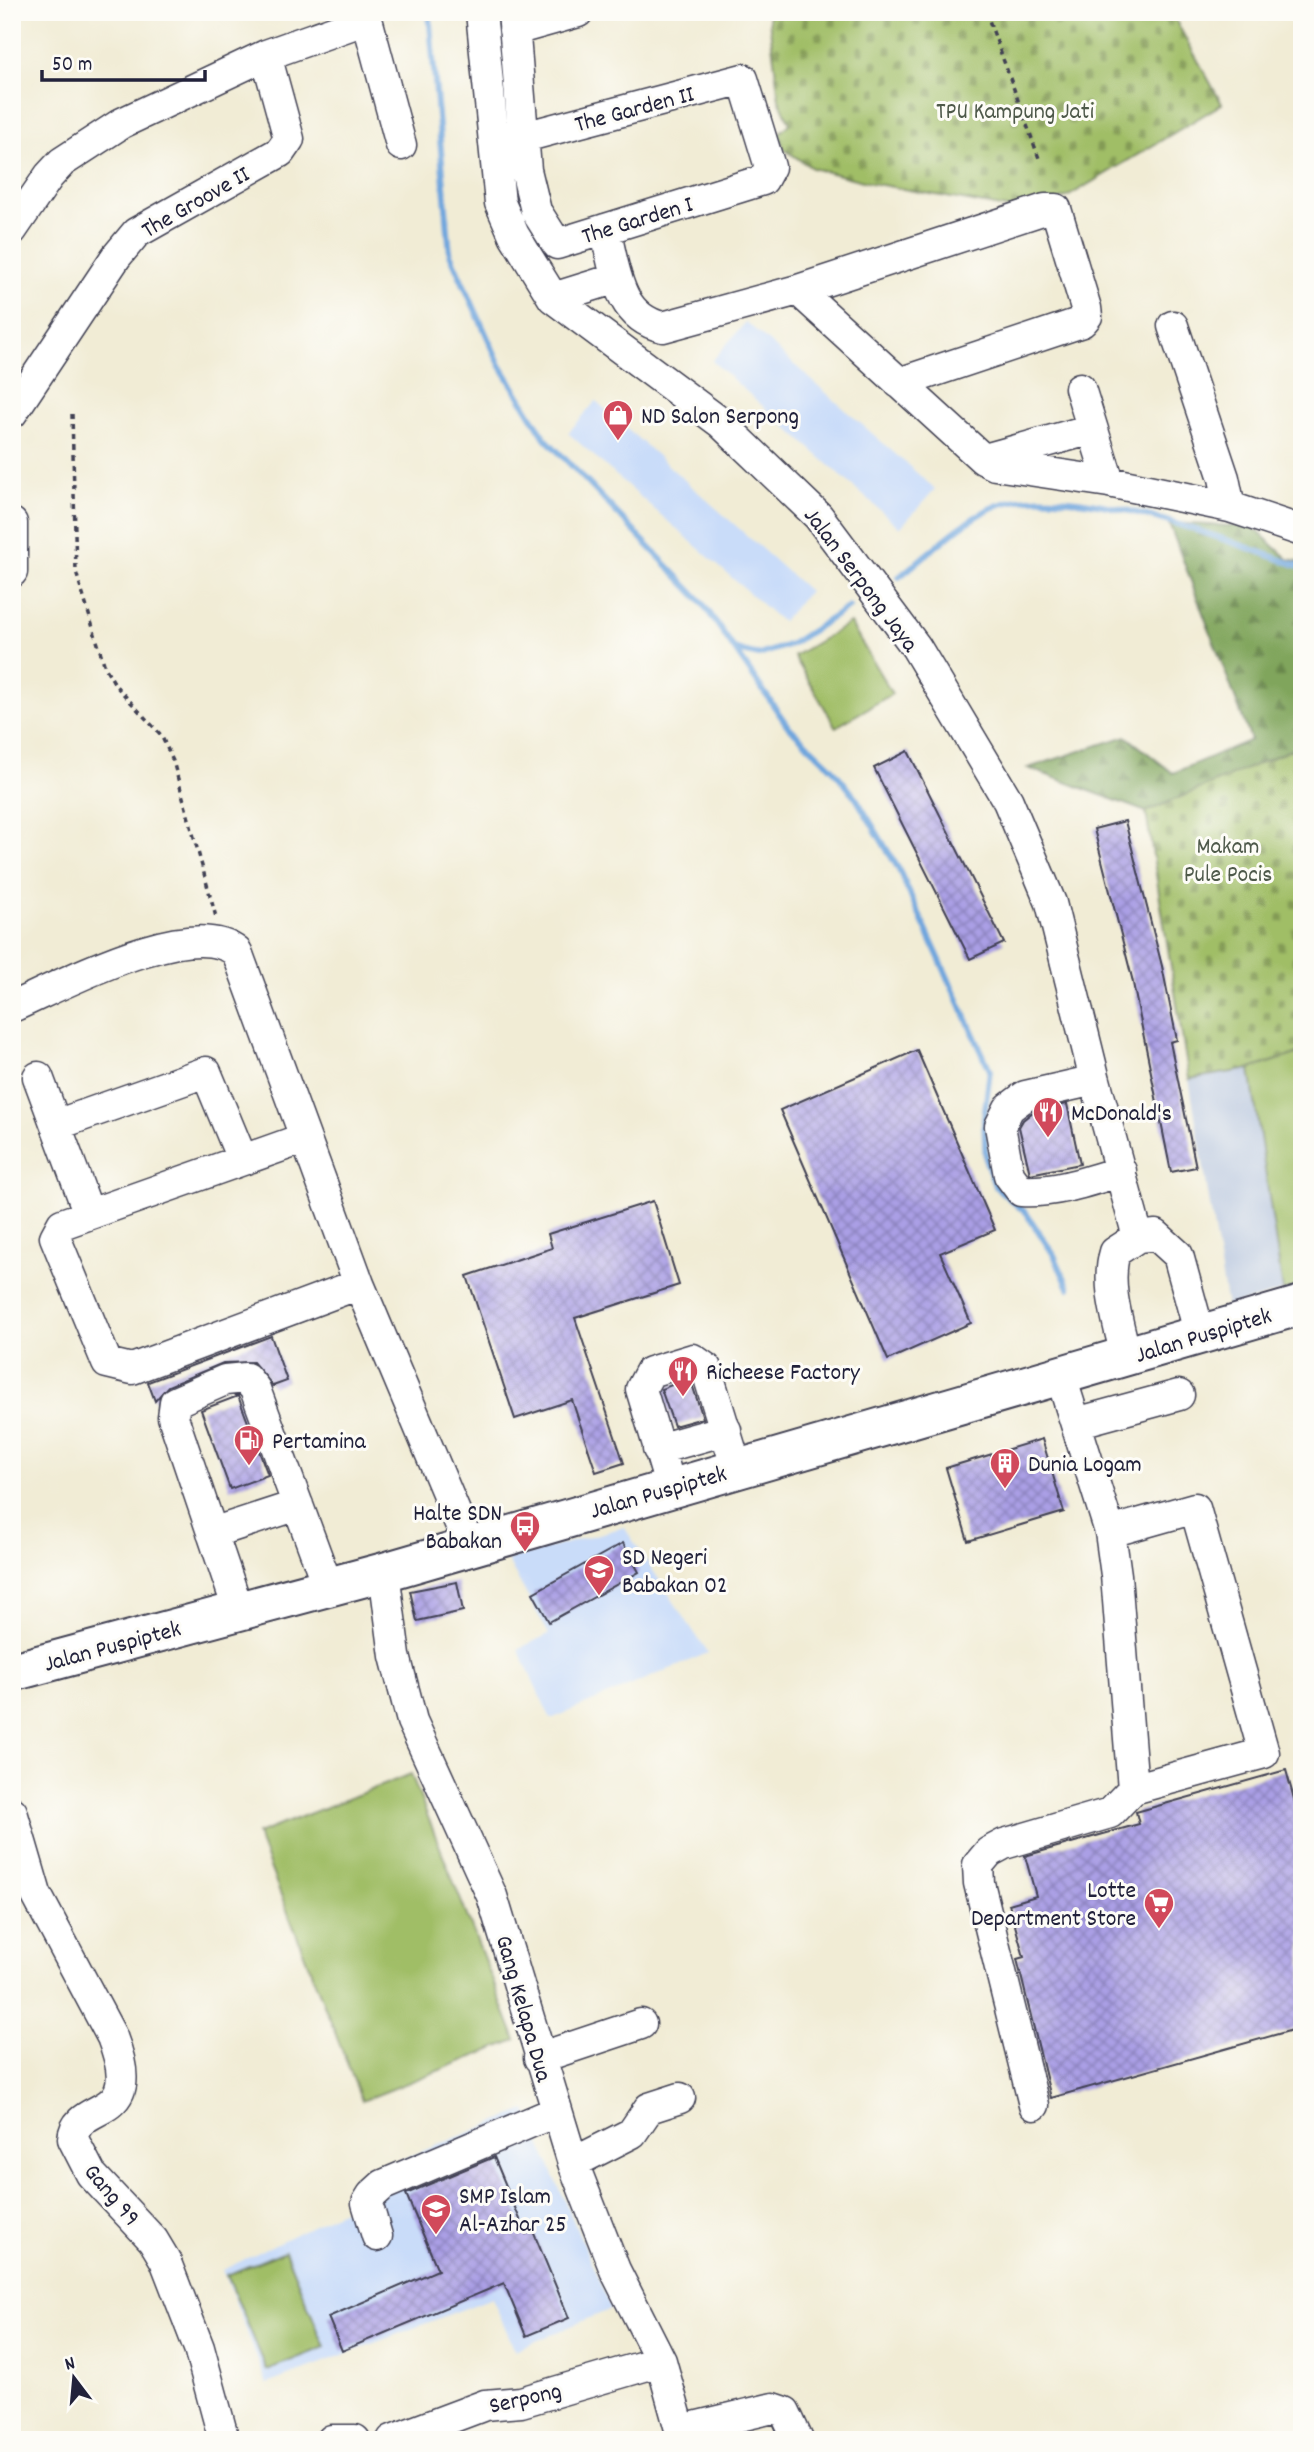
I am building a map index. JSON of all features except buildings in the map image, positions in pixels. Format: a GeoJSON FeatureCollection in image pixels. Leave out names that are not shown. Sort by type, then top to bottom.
{"type":"FeatureCollection","features":[{"type":"Feature","properties":{"kind":"main road","name":"Jalan Puspiptek"},"geometry":{"type":"LineString","coordinates":[[12,1672],[384,1572],[469,1545],[1062,1377],[1302,1305]]}},
{"type":"Feature","properties":{"kind":"street","name":"Jalan Serpong Jaya"},"geometry":{"type":"LineString","coordinates":[[481,12],[500,203],[514,235],[553,298],[721,423],[818,516],[916,648],[971,736],[1030,848],[1051,904],[1138,1237]]}},
{"type":"Feature","properties":{"kind":"street"},"geometry":{"type":"LineString","coordinates":[[513,21],[578,12]]}},
{"type":"Feature","properties":{"kind":"street"},"geometry":{"type":"LineString","coordinates":[[12,230],[49,176],[78,149],[122,123],[266,55],[368,16],[401,145]]}},
{"type":"Feature","properties":{"kind":"street","name":"The Garden I"},"geometry":{"type":"LineString","coordinates":[[513,21],[526,170],[536,211],[556,244],[763,180],[770,167],[743,79]]}},
{"type":"Feature","properties":{"kind":"street","name":"The Groove II"},"geometry":{"type":"LineString","coordinates":[[12,413],[116,257],[136,233],[280,152],[289,139],[266,55]]}},
{"type":"Feature","properties":{"kind":"street","name":"The Garden II"},"geometry":{"type":"LineString","coordinates":[[524,137],[743,79]]}},
{"type":"Feature","properties":{"kind":"street"},"geometry":{"type":"LineString","coordinates":[[605,229],[617,278],[633,313],[647,323],[663,327],[798,290],[1045,209],[1056,209],[1086,309],[1087,316],[1082,322],[900,383]]}},
{"type":"Feature","properties":{"kind":"street"},"geometry":{"type":"LineString","coordinates":[[553,298],[617,278]]}},
{"type":"Feature","properties":{"kind":"street"},"geometry":{"type":"LineString","coordinates":[[798,290],[983,459],[995,465],[1109,482],[1230,507],[1302,531]]}},
{"type":"Feature","properties":{"kind":"street"},"geometry":{"type":"LineString","coordinates":[[1173,326],[1224,478],[1230,507]]}},
{"type":"Feature","properties":{"kind":"street"},"geometry":{"type":"LineString","coordinates":[[1080,388],[1109,482]]}},
{"type":"Feature","properties":{"kind":"street"},"geometry":{"type":"LineString","coordinates":[[983,459],[1093,429]]}},
{"type":"Feature","properties":{"kind":"street"},"geometry":{"type":"LineString","coordinates":[[12,1007],[128,957],[190,941],[219,943],[232,948],[240,958],[359,1284],[469,1545]]}},
{"type":"Feature","properties":{"kind":"street"},"geometry":{"type":"LineString","coordinates":[[56,1125],[206,1072],[242,1159]]}},
{"type":"Feature","properties":{"kind":"street"},"geometry":{"type":"LineString","coordinates":[[38,1077],[89,1214]]}},
{"type":"Feature","properties":{"kind":"street"},"geometry":{"type":"LineString","coordinates":[[1095,1080],[1025,1096],[1009,1108],[1000,1126],[1009,1175],[1021,1191],[1032,1192],[1082,1183],[1121,1171]]}},
{"type":"Feature","properties":{"kind":"street"},"geometry":{"type":"LineString","coordinates":[[305,1138],[62,1224],[55,1237],[107,1363],[112,1366],[132,1369],[359,1284]]}},
{"type":"Feature","properties":{"kind":"street"},"geometry":{"type":"LineString","coordinates":[[1126,1357],[1111,1264],[1115,1252],[1138,1237],[1156,1236],[1178,1255],[1200,1335]]}},
{"type":"Feature","properties":{"kind":"street"},"geometry":{"type":"LineString","coordinates":[[671,1488],[641,1396],[643,1381],[650,1373],[693,1359],[706,1368],[737,1469]]}},
{"type":"Feature","properties":{"kind":"street"},"geometry":{"type":"LineString","coordinates":[[239,1612],[173,1417],[176,1402],[226,1380],[241,1377],[251,1381],[328,1587]]}},
{"type":"Feature","properties":{"kind":"street"},"geometry":{"type":"LineString","coordinates":[[1062,1377],[1110,1532],[1116,1575],[1133,1789]]}},
{"type":"Feature","properties":{"kind":"street"},"geometry":{"type":"LineString","coordinates":[[1076,1423],[1179,1395]]}},
{"type":"Feature","properties":{"kind":"street"},"geometry":{"type":"LineString","coordinates":[[658,1449],[726,1430]]}},
{"type":"Feature","properties":{"kind":"street"},"geometry":{"type":"LineString","coordinates":[[212,1533],[298,1505]]}},
{"type":"Feature","properties":{"kind":"street"},"geometry":{"type":"LineString","coordinates":[[1034,2105],[979,1883],[978,1865],[989,1852],[1004,1844],[1110,1813],[1133,1789],[1264,1753],[1195,1508],[1110,1532]]}},
{"type":"Feature","properties":{"kind":"street","name":"Gang Kelapa Dua"},"geometry":{"type":"LineString","coordinates":[[384,1572],[395,1656],[412,1721],[492,1896],[555,2112],[615,2270],[661,2361],[682,2435]]}},
{"type":"Feature","properties":{"kind":"street","name":"Gang 99"},"geometry":{"type":"LineString","coordinates":[[12,1812],[36,1894],[112,2037],[121,2063],[122,2088],[113,2100],[76,2129],[73,2138],[91,2175],[152,2240],[165,2260],[196,2337],[224,2440]]}},
{"type":"Feature","properties":{"kind":"street"},"geometry":{"type":"LineString","coordinates":[[539,2058],[641,2024]]}},
{"type":"Feature","properties":{"kind":"street"},"geometry":{"type":"LineString","coordinates":[[573,2163],[632,2133],[649,2108],[680,2098]]}},
{"type":"Feature","properties":{"kind":"street"},"geometry":{"type":"LineString","coordinates":[[377,2236],[367,2203],[372,2194],[383,2185],[555,2112]]}},
{"type":"Feature","properties":{"kind":"street","name":"Serpong"},"geometry":{"type":"LineString","coordinates":[[392,2440],[485,2405],[521,2402],[661,2361]]}},
{"type":"Feature","properties":{"kind":"street"},"geometry":{"type":"LineString","coordinates":[[682,2435],[773,2408],[785,2412],[798,2440]]}},
{"type":"Feature","properties":{"kind":"street"},"geometry":{"type":"LineString","coordinates":[[332,2440],[355,2440]]}},
{"type":"Feature","properties":{"kind":"path"},"geometry":{"type":"LineString","coordinates":[[986,12],[1040,161]]}},
{"type":"Feature","properties":{"kind":"path"},"geometry":{"type":"LineString","coordinates":[[72,414],[76,572],[79,586],[105,667],[116,686],[161,735],[173,761],[215,904],[219,943]]}},
{"type":"Feature","properties":{"kind":"shaded area"},"geometry":{"type":"Polygon","coordinates":[[[746,322],[935,489],[900,528],[712,361],[746,322]]]}},
{"type":"Feature","properties":{"kind":"shaded area"},"geometry":{"type":"Polygon","coordinates":[[[596,401],[809,591],[782,622],[568,433],[596,401]]]}},
{"type":"Feature","properties":{"kind":"shaded area"},"geometry":{"type":"Polygon","coordinates":[[[1250,1069],[1283,1291],[1227,1307],[1189,1079],[1250,1069]]]}},
{"type":"Feature","properties":{"kind":"shaded area","name":"SD Negeri Babakan 02"},"geometry":{"type":"Polygon","coordinates":[[[624,1527],[708,1653],[551,1719],[518,1649],[549,1634],[507,1560],[624,1527]]]}},
{"type":"Feature","properties":{"kind":"shaded area","name":"SMP Islam Al-Azhar 25"},"geometry":{"type":"Polygon","coordinates":[[[526,2110],[611,2309],[515,2350],[492,2298],[267,2384],[223,2270],[360,2202],[352,2179],[526,2110]]]}},
{"type":"Feature","properties":{"kind":"green space","name":"TPU Kampung Jati"},"geometry":{"type":"Polygon","coordinates":[[[768,12],[1171,12],[1222,104],[1067,197],[1022,211],[871,183],[812,168],[784,149],[779,133],[790,124],[779,99],[768,12]]]}},
{"type":"Feature","properties":{"kind":"green space"},"geometry":{"type":"Polygon","coordinates":[[[1169,523],[1253,527],[1288,559],[1302,562],[1302,745],[1146,812],[1028,768],[1126,736],[1173,773],[1251,740],[1169,523]]]}},
{"type":"Feature","properties":{"kind":"green space"},"geometry":{"type":"Polygon","coordinates":[[[850,623],[892,694],[836,727],[794,656],[850,623]]]}},
{"type":"Feature","properties":{"kind":"green space","name":"Makam Pule Pocis"},"geometry":{"type":"Polygon","coordinates":[[[1302,745],[1302,1052],[1250,1069],[1189,1079],[1146,812],[1302,745]]]}},
{"type":"Feature","properties":{"kind":"green space"},"geometry":{"type":"Polygon","coordinates":[[[1302,1052],[1302,1285],[1283,1291],[1250,1069],[1302,1052]]]}},
{"type":"Feature","properties":{"kind":"green space"},"geometry":{"type":"Polygon","coordinates":[[[411,1774],[516,2040],[362,2101],[257,1834],[411,1774]]]}},
{"type":"Feature","properties":{"kind":"green space"},"geometry":{"type":"Polygon","coordinates":[[[285,2251],[325,2347],[267,2370],[227,2275],[285,2251]]]}},
{"type":"Feature","properties":{"kind":"waterway"},"geometry":{"type":"LineString","coordinates":[[429,12],[450,254],[500,365],[545,438],[701,601],[787,725],[832,768],[856,798],[898,868],[990,1070],[984,1119],[986,1161],[995,1186],[1026,1213],[1054,1255],[1069,1288]]}},
{"type":"Feature","properties":{"kind":"waterway"},"geometry":{"type":"LineString","coordinates":[[899,577],[960,528],[986,511],[998,505],[1029,499],[1066,500],[1150,516],[1302,567]]}},
{"type":"Feature","properties":{"kind":"waterway"},"geometry":{"type":"LineString","coordinates":[[738,650],[759,655],[791,644],[849,607]]}},
{"type":"Feature","properties":{"kind":"place","name":"ND Salon Serpong"},"geometry":{"type":"Point","coordinates":[618,442]}},
{"type":"Feature","properties":{"kind":"place","name":"McDonald's"},"geometry":{"type":"Point","coordinates":[1048,1139]}},
{"type":"Feature","properties":{"kind":"place","name":"Richeese Factory"},"geometry":{"type":"Point","coordinates":[683,1398]}},
{"type":"Feature","properties":{"kind":"place","name":"Pertamina"},"geometry":{"type":"Point","coordinates":[249,1467]}},
{"type":"Feature","properties":{"kind":"place","name":"Dunia Logam"},"geometry":{"type":"Point","coordinates":[1005,1490]}},
{"type":"Feature","properties":{"kind":"place","name":"Halte SDN Babakan"},"geometry":{"type":"Point","coordinates":[525,1553]}},
{"type":"Feature","properties":{"kind":"place","name":"SD Negeri Babakan 02"},"geometry":{"type":"Point","coordinates":[599,1597]}},
{"type":"Feature","properties":{"kind":"place","name":"Lotte Department Store"},"geometry":{"type":"Point","coordinates":[1159,1930]}},
{"type":"Feature","properties":{"kind":"place","name":"SMP Islam Al-Azhar 25"},"geometry":{"type":"Point","coordinates":[436,2236]}}]}
